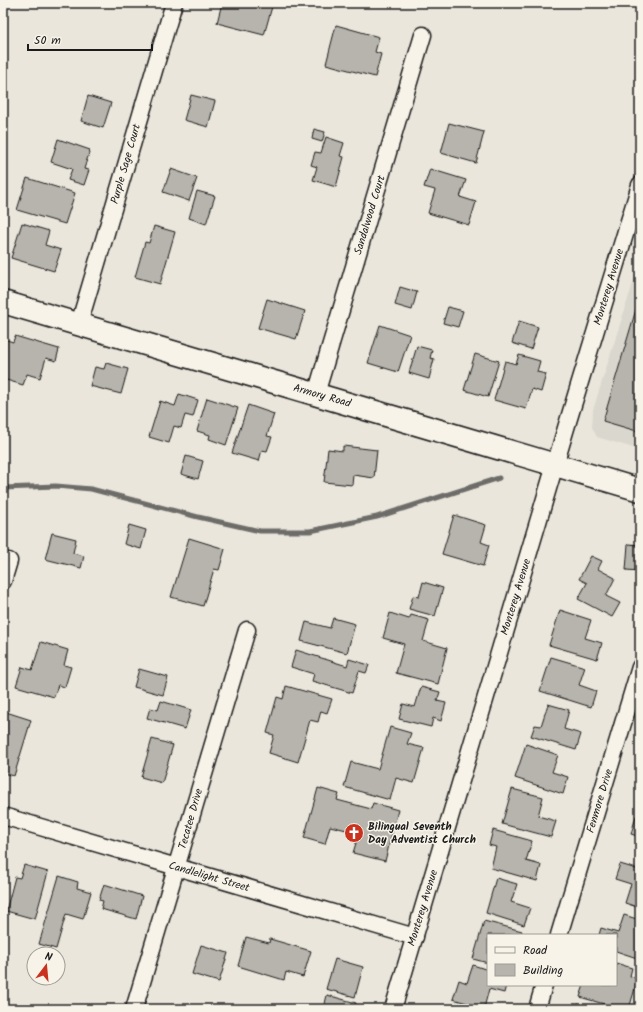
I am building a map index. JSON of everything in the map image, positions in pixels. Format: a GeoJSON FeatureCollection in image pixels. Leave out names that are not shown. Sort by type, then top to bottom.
{"type":"FeatureCollection","features":[{"type":"Feature","properties":{"kind":"main road","name":"Armory Road"},"geometry":{"type":"LineString","coordinates":[[3,302],[640,490]]}},
{"type":"Feature","properties":{"kind":"street","name":"Purple Sage Court"},"geometry":{"type":"LineString","coordinates":[[79,324],[174,3]]}},
{"type":"Feature","properties":{"kind":"street","name":"Sandalwood Court"},"geometry":{"type":"LineString","coordinates":[[316,394],[423,35]]}},
{"type":"Feature","properties":{"kind":"street","name":"Monterey Avenue"},"geometry":{"type":"LineString","coordinates":[[393,1009],[555,465],[640,186]]}},
{"type":"Feature","properties":{"kind":"street"},"geometry":{"type":"LineString","coordinates":[[3,581],[9,561]]}},
{"type":"Feature","properties":{"kind":"street","name":"Tecatee Drive"},"geometry":{"type":"LineString","coordinates":[[134,1009],[247,630]]}},
{"type":"Feature","properties":{"kind":"street","name":"Fenmore Drive"},"geometry":{"type":"LineString","coordinates":[[559,934],[640,667]]}},
{"type":"Feature","properties":{"kind":"street","name":"Candlelight Street"},"geometry":{"type":"LineString","coordinates":[[3,816],[415,937]]}},
{"type":"Feature","properties":{"kind":"street"},"geometry":{"type":"LineString","coordinates":[[537,1009],[544,986]]}},
{"type":"Feature","properties":{"kind":"shaded area"},"geometry":{"type":"Polygon","coordinates":[[[640,261],[640,450],[597,437],[592,427],[593,410],[640,261]]]}},
{"type":"Feature","properties":{"kind":"building"},"geometry":{"type":"Polygon","coordinates":[[[222,3],[273,3],[264,35],[217,23],[222,3]]]}},
{"type":"Feature","properties":{"kind":"building"},"geometry":{"type":"Polygon","coordinates":[[[336,25],[379,37],[375,52],[381,54],[375,77],[326,64],[336,25]]]}},
{"type":"Feature","properties":{"kind":"building"},"geometry":{"type":"Polygon","coordinates":[[[191,95],[215,101],[208,127],[184,120],[191,95]]]}},
{"type":"Feature","properties":{"kind":"building"},"geometry":{"type":"Polygon","coordinates":[[[88,96],[111,103],[103,128],[81,121],[88,96]]]}},
{"type":"Feature","properties":{"kind":"building"},"geometry":{"type":"Polygon","coordinates":[[[449,123],[484,132],[476,163],[441,153],[449,123]]]}},
{"type":"Feature","properties":{"kind":"building"},"geometry":{"type":"Polygon","coordinates":[[[314,129],[325,132],[322,142],[312,139],[314,129]]]}},
{"type":"Feature","properties":{"kind":"building"},"geometry":{"type":"Polygon","coordinates":[[[326,137],[344,143],[340,156],[344,157],[336,187],[313,180],[317,167],[311,165],[315,152],[321,153],[326,137]]]}},
{"type":"Feature","properties":{"kind":"building"},"geometry":{"type":"Polygon","coordinates":[[[58,139],[90,150],[84,169],[89,170],[84,185],[68,180],[72,169],[51,162],[58,139]]]}},
{"type":"Feature","properties":{"kind":"building"},"geometry":{"type":"Polygon","coordinates":[[[171,169],[197,178],[189,201],[163,192],[171,169]]]}},
{"type":"Feature","properties":{"kind":"building"},"geometry":{"type":"Polygon","coordinates":[[[430,169],[466,180],[460,197],[476,202],[469,225],[428,213],[435,190],[424,187],[430,169]]]}},
{"type":"Feature","properties":{"kind":"building"},"geometry":{"type":"Polygon","coordinates":[[[27,178],[75,193],[65,224],[17,210],[27,178]]]}},
{"type":"Feature","properties":{"kind":"building"},"geometry":{"type":"Polygon","coordinates":[[[197,191],[215,196],[206,224],[189,218],[197,191]]]}},
{"type":"Feature","properties":{"kind":"building"},"geometry":{"type":"Polygon","coordinates":[[[22,223],[49,231],[45,245],[61,250],[54,271],[11,258],[22,223]]]}},
{"type":"Feature","properties":{"kind":"building"},"geometry":{"type":"Polygon","coordinates":[[[154,226],[175,232],[160,284],[135,277],[145,242],[149,243],[154,226]]]}},
{"type":"Feature","properties":{"kind":"building"},"geometry":{"type":"Polygon","coordinates":[[[400,287],[417,292],[412,310],[395,305],[400,287]]]}},
{"type":"Feature","properties":{"kind":"building"},"geometry":{"type":"Polygon","coordinates":[[[640,296],[640,432],[603,421],[640,296]]]}},
{"type":"Feature","properties":{"kind":"building"},"geometry":{"type":"Polygon","coordinates":[[[267,299],[305,311],[296,339],[258,328],[267,299]]]}},
{"type":"Feature","properties":{"kind":"building"},"geometry":{"type":"Polygon","coordinates":[[[448,307],[463,311],[458,327],[443,323],[448,307]]]}},
{"type":"Feature","properties":{"kind":"building"},"geometry":{"type":"Polygon","coordinates":[[[519,321],[538,327],[531,349],[512,343],[519,321]]]}},
{"type":"Feature","properties":{"kind":"building"},"geometry":{"type":"Polygon","coordinates":[[[380,325],[410,335],[398,372],[368,363],[380,325]]]}},
{"type":"Feature","properties":{"kind":"building"},"geometry":{"type":"Polygon","coordinates":[[[15,336],[59,349],[56,361],[46,358],[40,378],[27,374],[23,385],[3,379],[3,341],[4,339],[13,342],[15,336]]]}},
{"type":"Feature","properties":{"kind":"building"},"geometry":{"type":"Polygon","coordinates":[[[417,346],[432,350],[430,358],[434,359],[429,379],[409,373],[417,346]]]}},
{"type":"Feature","properties":{"kind":"building"},"geometry":{"type":"Polygon","coordinates":[[[475,354],[499,361],[488,397],[464,390],[475,354]]]}},
{"type":"Feature","properties":{"kind":"building"},"geometry":{"type":"Polygon","coordinates":[[[519,355],[540,361],[537,372],[546,374],[541,392],[532,389],[526,409],[494,400],[505,361],[516,364],[519,355]]]}},
{"type":"Feature","properties":{"kind":"building"},"geometry":{"type":"Polygon","coordinates":[[[106,363],[128,369],[121,394],[90,386],[95,367],[104,369],[106,363]]]}},
{"type":"Feature","properties":{"kind":"building"},"geometry":{"type":"Polygon","coordinates":[[[179,394],[198,400],[193,417],[185,415],[181,428],[174,426],[169,443],[149,437],[160,401],[175,406],[179,394]]]}},
{"type":"Feature","properties":{"kind":"building"},"geometry":{"type":"Polygon","coordinates":[[[207,398],[238,408],[226,445],[209,439],[210,435],[197,431],[207,398]]]}},
{"type":"Feature","properties":{"kind":"building"},"geometry":{"type":"Polygon","coordinates":[[[248,405],[274,414],[267,436],[272,437],[267,451],[262,450],[259,461],[232,453],[248,405]]]}},
{"type":"Feature","properties":{"kind":"building"},"geometry":{"type":"Polygon","coordinates":[[[343,446],[377,450],[374,478],[353,475],[352,485],[324,482],[328,449],[343,451],[343,446]]]}},
{"type":"Feature","properties":{"kind":"building"},"geometry":{"type":"Polygon","coordinates":[[[186,456],[203,461],[198,479],[181,474],[186,456]]]}},
{"type":"Feature","properties":{"kind":"building"},"geometry":{"type":"Polygon","coordinates":[[[454,515],[486,525],[481,542],[489,545],[483,566],[442,554],[454,515]]]}},
{"type":"Feature","properties":{"kind":"building"},"geometry":{"type":"Polygon","coordinates":[[[129,525],[146,530],[141,549],[124,544],[129,525]]]}},
{"type":"Feature","properties":{"kind":"building"},"geometry":{"type":"Polygon","coordinates":[[[52,533],[76,539],[73,553],[84,556],[81,568],[45,559],[52,533]]]}},
{"type":"Feature","properties":{"kind":"building"},"geometry":{"type":"Polygon","coordinates":[[[189,538],[225,549],[219,570],[214,569],[203,606],[171,597],[189,538]]]}},
{"type":"Feature","properties":{"kind":"building"},"geometry":{"type":"Polygon","coordinates":[[[628,544],[640,545],[640,571],[626,570],[628,544]]]}},
{"type":"Feature","properties":{"kind":"building"},"geometry":{"type":"Polygon","coordinates":[[[591,556],[602,561],[598,569],[615,578],[606,596],[620,603],[612,617],[578,599],[587,583],[579,579],[591,556]]]}},
{"type":"Feature","properties":{"kind":"building"},"geometry":{"type":"Polygon","coordinates":[[[423,582],[443,588],[435,616],[409,609],[413,596],[419,597],[423,582]]]}},
{"type":"Feature","properties":{"kind":"building"},"geometry":{"type":"Polygon","coordinates":[[[560,610],[591,620],[585,638],[602,643],[597,659],[549,645],[560,610]]]}},
{"type":"Feature","properties":{"kind":"building"},"geometry":{"type":"Polygon","coordinates":[[[390,613],[409,619],[411,615],[429,620],[423,641],[447,648],[438,684],[396,673],[404,644],[383,638],[390,613]]]}},
{"type":"Feature","properties":{"kind":"building"},"geometry":{"type":"Polygon","coordinates":[[[333,618],[355,624],[347,653],[301,641],[306,622],[330,628],[333,618]]]}},
{"type":"Feature","properties":{"kind":"building"},"geometry":{"type":"Polygon","coordinates":[[[41,642],[68,650],[64,665],[71,667],[65,687],[58,685],[54,697],[16,686],[22,667],[32,670],[41,642]]]}},
{"type":"Feature","properties":{"kind":"building"},"geometry":{"type":"Polygon","coordinates":[[[296,650],[347,666],[349,659],[369,665],[366,673],[359,671],[352,693],[312,681],[314,674],[291,667],[296,650]]]}},
{"type":"Feature","properties":{"kind":"building"},"geometry":{"type":"Polygon","coordinates":[[[551,657],[585,667],[579,685],[596,691],[591,707],[540,691],[551,657]]]}},
{"type":"Feature","properties":{"kind":"building"},"geometry":{"type":"Polygon","coordinates":[[[139,669],[168,677],[163,695],[134,687],[139,669]]]}},
{"type":"Feature","properties":{"kind":"building"},"geometry":{"type":"Polygon","coordinates":[[[286,686],[332,699],[327,713],[321,711],[318,722],[310,720],[298,762],[269,753],[274,735],[267,733],[277,697],[283,699],[286,686]]]}},
{"type":"Feature","properties":{"kind":"building"},"geometry":{"type":"Polygon","coordinates":[[[421,687],[440,692],[437,701],[446,703],[441,721],[433,718],[431,727],[399,719],[403,704],[415,707],[421,687]]]}},
{"type":"Feature","properties":{"kind":"building"},"geometry":{"type":"Polygon","coordinates":[[[161,701],[191,710],[185,729],[147,718],[150,708],[158,710],[161,701]]]}},
{"type":"Feature","properties":{"kind":"building"},"geometry":{"type":"Polygon","coordinates":[[[548,704],[569,710],[564,729],[581,734],[576,750],[531,736],[535,725],[541,726],[548,704]]]}},
{"type":"Feature","properties":{"kind":"building"},"geometry":{"type":"Polygon","coordinates":[[[6,712],[31,720],[14,776],[3,773],[3,723],[6,712]]]}},
{"type":"Feature","properties":{"kind":"building"},"geometry":{"type":"Polygon","coordinates":[[[390,727],[411,733],[407,744],[424,748],[414,783],[396,778],[390,800],[344,787],[351,762],[378,769],[390,727]]]}},
{"type":"Feature","properties":{"kind":"building"},"geometry":{"type":"Polygon","coordinates":[[[152,739],[173,745],[162,783],[141,777],[152,739]]]}},
{"type":"Feature","properties":{"kind":"building"},"geometry":{"type":"Polygon","coordinates":[[[526,744],[558,755],[552,772],[568,777],[563,794],[515,778],[526,744]]]}},
{"type":"Feature","properties":{"kind":"building"},"geometry":{"type":"Polygon","coordinates":[[[318,788],[339,794],[337,800],[371,809],[373,803],[398,810],[385,861],[353,853],[359,833],[330,826],[325,844],[304,838],[318,788]]]}},
{"type":"Feature","properties":{"kind":"building"},"geometry":{"type":"Polygon","coordinates":[[[512,789],[543,797],[538,816],[556,821],[551,837],[502,824],[512,789]]]}},
{"type":"Feature","properties":{"kind":"building"},"geometry":{"type":"Polygon","coordinates":[[[636,816],[640,817],[640,837],[631,834],[636,816]]]}},
{"type":"Feature","properties":{"kind":"building"},"geometry":{"type":"Polygon","coordinates":[[[493,830],[532,841],[526,861],[541,865],[537,881],[491,868],[496,847],[489,845],[493,830]]]}},
{"type":"Feature","properties":{"kind":"building"},"geometry":{"type":"Polygon","coordinates":[[[620,864],[640,870],[640,908],[625,903],[631,884],[615,879],[620,864]]]}},
{"type":"Feature","properties":{"kind":"building"},"geometry":{"type":"Polygon","coordinates":[[[24,865],[48,872],[35,919],[6,911],[15,877],[20,878],[24,865]]]}},
{"type":"Feature","properties":{"kind":"building"},"geometry":{"type":"Polygon","coordinates":[[[59,876],[78,882],[77,888],[91,892],[83,919],[66,914],[57,946],[46,946],[39,944],[59,876]]]}},
{"type":"Feature","properties":{"kind":"building"},"geometry":{"type":"Polygon","coordinates":[[[496,878],[517,884],[511,902],[530,908],[524,925],[486,913],[496,878]]]}},
{"type":"Feature","properties":{"kind":"building"},"geometry":{"type":"Polygon","coordinates":[[[104,884],[142,896],[136,919],[101,909],[103,901],[99,900],[104,884]]]}},
{"type":"Feature","properties":{"kind":"building"},"geometry":{"type":"Polygon","coordinates":[[[624,915],[640,920],[640,959],[617,951],[617,934],[599,934],[601,928],[618,933],[624,915]]]}},
{"type":"Feature","properties":{"kind":"building"},"geometry":{"type":"Polygon","coordinates":[[[484,921],[522,931],[520,934],[487,934],[487,963],[473,959],[484,921]]]}},
{"type":"Feature","properties":{"kind":"building"},"geometry":{"type":"Polygon","coordinates":[[[246,937],[269,943],[270,939],[311,951],[303,977],[286,972],[284,980],[238,966],[246,937]]]}},
{"type":"Feature","properties":{"kind":"building"},"geometry":{"type":"Polygon","coordinates":[[[201,945],[228,953],[219,982],[192,974],[201,945]]]}},
{"type":"Feature","properties":{"kind":"building"},"geometry":{"type":"Polygon","coordinates":[[[335,959],[363,967],[355,997],[326,989],[335,959]]]}},
{"type":"Feature","properties":{"kind":"building"},"geometry":{"type":"Polygon","coordinates":[[[617,963],[632,968],[630,976],[638,978],[629,1009],[621,1009],[580,997],[584,986],[617,986],[617,963]]]}},
{"type":"Feature","properties":{"kind":"building"},"geometry":{"type":"Polygon","coordinates":[[[473,965],[487,970],[487,986],[506,986],[504,993],[489,989],[484,1008],[453,999],[459,980],[467,983],[473,965]]]}},
{"type":"Feature","properties":{"kind":"building"},"geometry":{"type":"Polygon","coordinates":[[[327,995],[356,1003],[355,1009],[324,1008],[327,995]]]}},
{"type":"Feature","properties":{"kind":"building"},"geometry":{"type":"Polygon","coordinates":[[[578,1004],[595,1009],[577,1009],[578,1004]]]}},
{"type":"Feature","properties":{"kind":"waterway"},"geometry":{"type":"LineString","coordinates":[[3,488],[56,486],[91,489],[198,517],[260,531],[310,531],[377,517],[499,478]]}},
{"type":"Feature","properties":{"kind":"place","name":"Bilingual Seventh Day Adventist Church"},"geometry":{"type":"Point","coordinates":[354,833]}}]}
